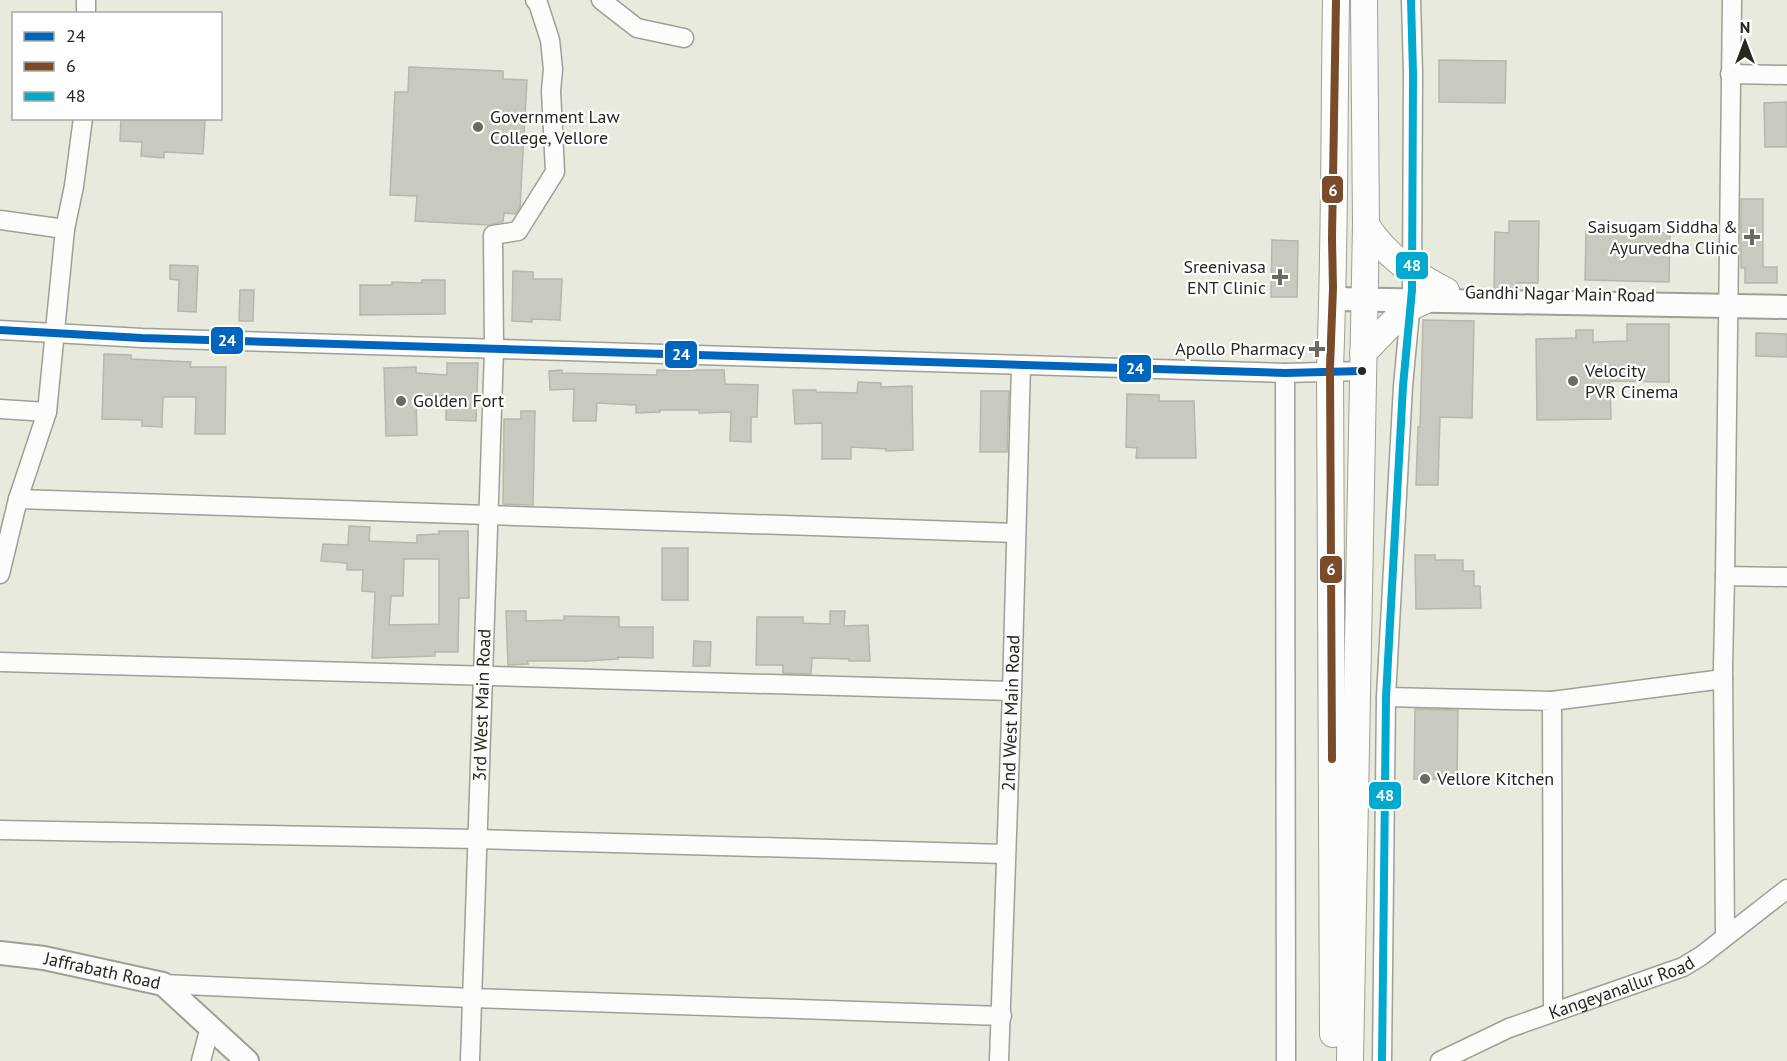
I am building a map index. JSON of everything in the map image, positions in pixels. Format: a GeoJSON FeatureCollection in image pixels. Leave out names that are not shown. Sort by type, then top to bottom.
{"type":"FeatureCollection","features":[{"type":"Feature","properties":{"kind":"highway"},"geometry":{"type":"LineString","coordinates":[[1334,1061],[1330,373],[1336,0]]}},
{"type":"Feature","properties":{"kind":"highway"},"geometry":{"type":"LineString","coordinates":[[1350,1061],[1366,225],[1364,0]]}},
{"type":"Feature","properties":{"kind":"highway"},"geometry":{"type":"LineString","coordinates":[[1362,362],[1420,293],[1366,225]]}},
{"type":"Feature","properties":{"kind":"main road","name":"Gandhi Nagar Main Road"},"geometry":{"type":"LineString","coordinates":[[1333,294],[1420,293],[1729,303],[1787,299]]}},
{"type":"Feature","properties":{"kind":"main road"},"geometry":{"type":"LineString","coordinates":[[1729,303],[1787,307]]}},
{"type":"Feature","properties":{"kind":"main road","name":"Jaffrabath Road"},"geometry":{"type":"LineString","coordinates":[[0,953],[44,958],[163,984],[247,1061]]}},
{"type":"Feature","properties":{"kind":"street"},"geometry":{"type":"LineString","coordinates":[[601,0],[637,28],[684,38]]}},
{"type":"Feature","properties":{"kind":"street"},"geometry":{"type":"LineString","coordinates":[[1382,1061],[1386,697],[1403,386],[1420,293],[1411,0]]}},
{"type":"Feature","properties":{"kind":"street"},"geometry":{"type":"LineString","coordinates":[[1725,936],[1723,679],[1732,0]]}},
{"type":"Feature","properties":{"kind":"street","name":"3rd West Main Road"},"geometry":{"type":"LineString","coordinates":[[470,1061],[494,350],[493,235],[518,231],[555,172],[551,91],[553,69],[550,40],[538,1]]}},
{"type":"Feature","properties":{"kind":"street"},"geometry":{"type":"LineString","coordinates":[[1730,74],[1787,75]]}},
{"type":"Feature","properties":{"kind":"street"},"geometry":{"type":"LineString","coordinates":[[0,574],[18,499],[47,412],[65,229],[74,186],[82,120]]}},
{"type":"Feature","properties":{"kind":"street"},"geometry":{"type":"LineString","coordinates":[[0,220],[65,229]]}},
{"type":"Feature","properties":{"kind":"street"},"geometry":{"type":"LineString","coordinates":[[0,330],[142,338],[494,350],[1285,373],[1330,373],[1362,362]]}},
{"type":"Feature","properties":{"kind":"street","name":"2nd West Main Road"},"geometry":{"type":"LineString","coordinates":[[999,1061],[1021,365]]}},
{"type":"Feature","properties":{"kind":"street"},"geometry":{"type":"LineString","coordinates":[[1285,373],[1286,1061]]}},
{"type":"Feature","properties":{"kind":"street"},"geometry":{"type":"LineString","coordinates":[[0,409],[47,412]]}},
{"type":"Feature","properties":{"kind":"street"},"geometry":{"type":"LineString","coordinates":[[18,499],[1016,533]]}},
{"type":"Feature","properties":{"kind":"street"},"geometry":{"type":"LineString","coordinates":[[1725,576],[1787,577]]}},
{"type":"Feature","properties":{"kind":"street"},"geometry":{"type":"LineString","coordinates":[[0,662],[1012,691]]}},
{"type":"Feature","properties":{"kind":"street"},"geometry":{"type":"LineString","coordinates":[[1386,697],[1552,701],[1723,679]]}},
{"type":"Feature","properties":{"kind":"street"},"geometry":{"type":"LineString","coordinates":[[1552,701],[1553,1012]]}},
{"type":"Feature","properties":{"kind":"street"},"geometry":{"type":"LineString","coordinates":[[0,830],[477,839],[1005,854]]}},
{"type":"Feature","properties":{"kind":"street","name":"Kangeyanallur Road"},"geometry":{"type":"LineString","coordinates":[[1440,1061],[1509,1028],[1683,967],[1701,956],[1787,888]]}},
{"type":"Feature","properties":{"kind":"street"},"geometry":{"type":"LineString","coordinates":[[163,984],[472,998],[1002,1016]]}},
{"type":"Feature","properties":{"kind":"street"},"geometry":{"type":"LineString","coordinates":[[201,1061],[210,1027]]}},
{"type":"Feature","properties":{"kind":"building"},"geometry":{"type":"Polygon","coordinates":[[[1439,60],[1506,61],[1505,103],[1439,102],[1439,60]]]}},
{"type":"Feature","properties":{"kind":"building"},"geometry":{"type":"Polygon","coordinates":[[[409,67],[503,71],[503,79],[527,80],[520,207],[515,214],[504,213],[503,222],[489,225],[415,221],[417,196],[390,195],[395,92],[408,92],[409,67]]]}},
{"type":"Feature","properties":{"kind":"building"},"geometry":{"type":"Polygon","coordinates":[[[1787,102],[1787,147],[1765,147],[1764,103],[1787,102]]]}},
{"type":"Feature","properties":{"kind":"building"},"geometry":{"type":"Polygon","coordinates":[[[121,120],[205,120],[203,154],[164,152],[164,158],[141,156],[142,142],[120,141],[121,120]]]}},
{"type":"Feature","properties":{"kind":"building"},"geometry":{"type":"Polygon","coordinates":[[[1741,199],[1763,199],[1763,267],[1777,267],[1777,283],[1745,283],[1745,268],[1741,268],[1741,199]]]}},
{"type":"Feature","properties":{"kind":"building"},"geometry":{"type":"Polygon","coordinates":[[[1509,221],[1539,221],[1538,283],[1517,283],[1517,289],[1494,288],[1495,232],[1509,233],[1509,221]]]}},
{"type":"Feature","properties":{"kind":"building"},"geometry":{"type":"Polygon","coordinates":[[[1586,231],[1670,233],[1669,282],[1585,280],[1586,231]]]}},
{"type":"Feature","properties":{"kind":"building"},"geometry":{"type":"Polygon","coordinates":[[[1272,240],[1298,241],[1297,297],[1271,297],[1272,240]]]}},
{"type":"Feature","properties":{"kind":"building"},"geometry":{"type":"Polygon","coordinates":[[[170,265],[198,266],[196,312],[178,311],[179,280],[170,279],[170,265]]]}},
{"type":"Feature","properties":{"kind":"building"},"geometry":{"type":"Polygon","coordinates":[[[513,271],[533,272],[533,279],[562,279],[560,320],[512,321],[513,271]]]}},
{"type":"Feature","properties":{"kind":"building"},"geometry":{"type":"Polygon","coordinates":[[[422,280],[445,280],[445,314],[360,315],[360,285],[392,285],[392,282],[422,283],[422,280]]]}},
{"type":"Feature","properties":{"kind":"building"},"geometry":{"type":"Polygon","coordinates":[[[240,290],[254,290],[253,321],[239,321],[240,290]]]}},
{"type":"Feature","properties":{"kind":"building"},"geometry":{"type":"Polygon","coordinates":[[[1423,320],[1474,321],[1472,418],[1440,417],[1438,485],[1416,485],[1423,320]]]}},
{"type":"Feature","properties":{"kind":"building","name":"Velocity PVR Cinema"},"geometry":{"type":"Polygon","coordinates":[[[1627,324],[1669,324],[1669,382],[1610,381],[1611,419],[1537,420],[1536,339],[1576,338],[1576,330],[1593,330],[1593,342],[1627,341],[1627,324]]]}},
{"type":"Feature","properties":{"kind":"building"},"geometry":{"type":"Polygon","coordinates":[[[1756,333],[1787,334],[1787,357],[1756,356],[1756,333]]]}},
{"type":"Feature","properties":{"kind":"building"},"geometry":{"type":"Polygon","coordinates":[[[104,354],[131,355],[131,359],[191,362],[190,367],[226,367],[225,434],[195,434],[196,397],[163,397],[162,427],[142,426],[142,420],[102,419],[104,354]]]}},
{"type":"Feature","properties":{"kind":"building"},"geometry":{"type":"Polygon","coordinates":[[[447,363],[478,363],[476,421],[446,420],[446,396],[416,395],[417,435],[386,436],[384,368],[416,367],[416,373],[447,375],[447,363]]]}},
{"type":"Feature","properties":{"kind":"building"},"geometry":{"type":"Polygon","coordinates":[[[562,370],[562,373],[657,375],[657,370],[724,370],[725,384],[758,385],[757,417],[751,417],[751,442],[730,441],[731,412],[699,413],[699,410],[660,410],[660,412],[636,413],[636,405],[597,403],[596,421],[573,421],[574,389],[550,390],[549,371],[562,370]]]}},
{"type":"Feature","properties":{"kind":"building"},"geometry":{"type":"Polygon","coordinates":[[[858,382],[881,383],[881,387],[912,386],[913,450],[886,451],[886,449],[851,447],[851,459],[822,459],[822,423],[795,424],[793,390],[857,393],[858,382]]]}},
{"type":"Feature","properties":{"kind":"building"},"geometry":{"type":"Polygon","coordinates":[[[981,391],[1009,391],[1007,452],[980,452],[981,391]]]}},
{"type":"Feature","properties":{"kind":"building"},"geometry":{"type":"Polygon","coordinates":[[[1127,394],[1159,395],[1159,401],[1194,401],[1196,458],[1136,458],[1137,448],[1126,447],[1127,394]]]}},
{"type":"Feature","properties":{"kind":"building"},"geometry":{"type":"Polygon","coordinates":[[[521,411],[535,411],[533,505],[503,504],[504,419],[521,419],[521,411]]]}},
{"type":"Feature","properties":{"kind":"building"},"geometry":{"type":"Polygon","coordinates":[[[349,526],[370,527],[369,541],[417,543],[417,535],[439,534],[439,531],[468,531],[469,598],[459,598],[458,652],[435,652],[435,656],[372,658],[375,592],[362,591],[363,570],[347,570],[347,563],[321,561],[323,544],[348,545],[349,526]],[[404,559],[403,596],[391,596],[389,625],[439,624],[439,559],[404,559]]]}},
{"type":"Feature","properties":{"kind":"building"},"geometry":{"type":"Polygon","coordinates":[[[662,548],[688,548],[688,600],[662,600],[662,548]]]}},
{"type":"Feature","properties":{"kind":"building"},"geometry":{"type":"Polygon","coordinates":[[[1415,555],[1435,555],[1435,560],[1463,560],[1463,571],[1474,571],[1474,586],[1480,586],[1481,608],[1416,609],[1415,555]]]}},
{"type":"Feature","properties":{"kind":"building"},"geometry":{"type":"Polygon","coordinates":[[[506,611],[526,611],[526,621],[564,620],[564,616],[619,617],[619,627],[653,627],[653,658],[618,657],[618,659],[586,661],[527,661],[528,664],[508,665],[506,611]]]}},
{"type":"Feature","properties":{"kind":"building"},"geometry":{"type":"Polygon","coordinates":[[[830,611],[845,611],[844,626],[868,625],[870,661],[812,658],[811,674],[783,673],[783,665],[756,665],[757,617],[803,617],[803,623],[830,624],[830,611]]]}},
{"type":"Feature","properties":{"kind":"building"},"geometry":{"type":"Polygon","coordinates":[[[694,641],[711,642],[710,666],[693,666],[694,641]]]}},
{"type":"Feature","properties":{"kind":"building"},"geometry":{"type":"Polygon","coordinates":[[[1415,709],[1458,710],[1457,779],[1414,779],[1415,709]]]}},
{"type":"Feature","properties":{"kind":"transit line","name":"6"},"geometry":{"type":"LineString","coordinates":[[1332,759],[1330,367],[1336,0]]}},
{"type":"Feature","properties":{"kind":"transit line","name":"48"},"geometry":{"type":"LineString","coordinates":[[1382,1061],[1386,697],[1403,386],[1412,290],[1411,0]]}},
{"type":"Feature","properties":{"kind":"transit line","name":"24"},"geometry":{"type":"LineString","coordinates":[[0,330],[142,338],[1285,373],[1362,371]]}},
{"type":"Feature","properties":{"kind":"place","name":"Government Law College, Vellore"},"geometry":{"type":"Point","coordinates":[478,127]}},
{"type":"Feature","properties":{"kind":"place","name":"Saisugam Siddha & Ayurvedha Clinic"},"geometry":{"type":"Point","coordinates":[1752,237]}},
{"type":"Feature","properties":{"kind":"place","name":"Sreenivasa ENT Clinic"},"geometry":{"type":"Point","coordinates":[1280,277]}},
{"type":"Feature","properties":{"kind":"place","name":"Apollo Pharmacy"},"geometry":{"type":"Point","coordinates":[1317,349]}},
{"type":"Feature","properties":{"kind":"place","name":"Velocity PVR Cinema"},"geometry":{"type":"Point","coordinates":[1573,381]}},
{"type":"Feature","properties":{"kind":"place","name":"Golden Fort"},"geometry":{"type":"Point","coordinates":[401,401]}},
{"type":"Feature","properties":{"kind":"place","name":"Vellore Kitchen"},"geometry":{"type":"Point","coordinates":[1425,779]}}]}
